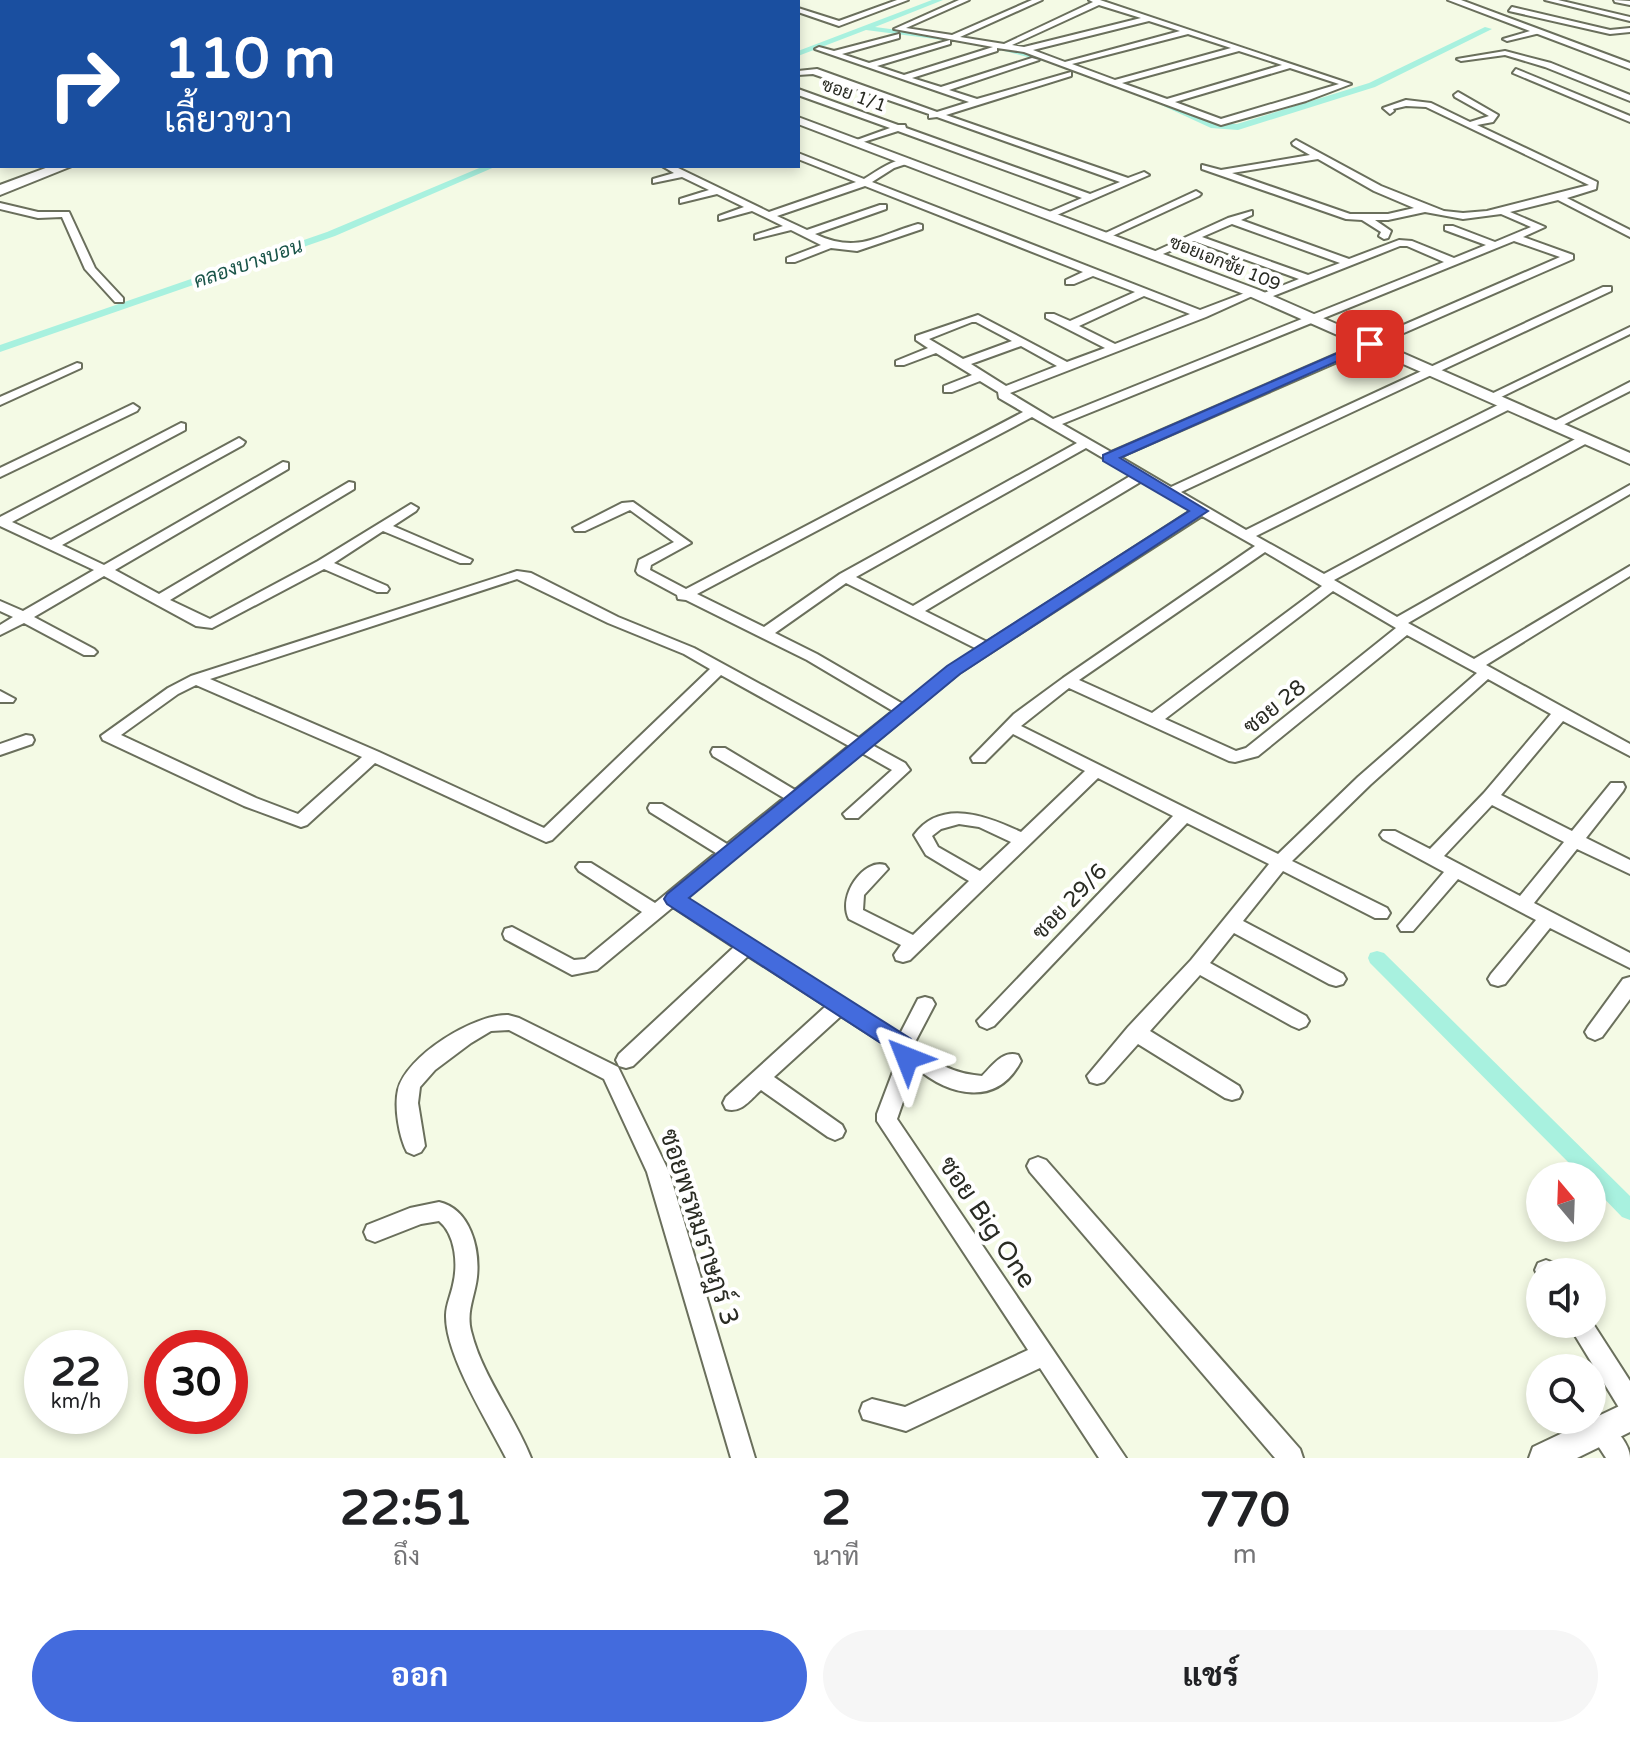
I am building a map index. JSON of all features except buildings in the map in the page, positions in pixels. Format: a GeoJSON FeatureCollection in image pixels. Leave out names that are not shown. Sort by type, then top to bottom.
{"type":"FeatureCollection","features":[{"type":"Feature","properties":{"kind":"main road"},"geometry":{"type":"LineString","coordinates":[[0,182],[38,168]]}},
{"type":"Feature","properties":{"kind":"main road"},"geometry":{"type":"LineString","coordinates":[[0,190],[60,168]]}},
{"type":"Feature","properties":{"kind":"street"},"geometry":{"type":"LineString","coordinates":[[800,8],[839,24],[904,0]]}},
{"type":"Feature","properties":{"kind":"street"},"geometry":{"type":"LineString","coordinates":[[965,0],[898,29],[1026,50],[1119,81],[1221,122],[1347,84],[1096,1],[1007,45]]}},
{"type":"Feature","properties":{"kind":"street"},"geometry":{"type":"LineString","coordinates":[[868,66],[950,39],[1038,0]]}},
{"type":"Feature","properties":{"kind":"street"},"geometry":{"type":"LineString","coordinates":[[1453,0],[1630,66]]}},
{"type":"Feature","properties":{"kind":"street"},"geometry":{"type":"LineString","coordinates":[[1549,0],[1630,19]]}},
{"type":"Feature","properties":{"kind":"street"},"geometry":{"type":"LineString","coordinates":[[1618,0],[1630,3]]}},
{"type":"Feature","properties":{"kind":"street"},"geometry":{"type":"LineString","coordinates":[[1496,16],[1523,5]]}},
{"type":"Feature","properties":{"kind":"street"},"geometry":{"type":"LineString","coordinates":[[800,8],[838,27]]}},
{"type":"Feature","properties":{"kind":"street"},"geometry":{"type":"LineString","coordinates":[[1512,9],[1610,32],[1630,30]]}},
{"type":"Feature","properties":{"kind":"street"},"geometry":{"type":"LineString","coordinates":[[1026,50],[1150,19]]}},
{"type":"Feature","properties":{"kind":"street"},"geometry":{"type":"LineString","coordinates":[[1068,63],[1189,31]]}},
{"type":"Feature","properties":{"kind":"street"},"geometry":{"type":"LineString","coordinates":[[1507,39],[1537,31]]}},
{"type":"Feature","properties":{"kind":"street"},"geometry":{"type":"LineString","coordinates":[[834,54],[896,36]]}},
{"type":"Feature","properties":{"kind":"street"},"geometry":{"type":"LineString","coordinates":[[1119,81],[1239,48]]}},
{"type":"Feature","properties":{"kind":"street"},"geometry":{"type":"LineString","coordinates":[[819,49],[980,103]]}},
{"type":"Feature","properties":{"kind":"street"},"geometry":{"type":"LineString","coordinates":[[903,78],[994,49]]}},
{"type":"Feature","properties":{"kind":"street"},"geometry":{"type":"LineString","coordinates":[[1461,59],[1505,53],[1548,65],[1630,98]]}},
{"type":"Feature","properties":{"kind":"street"},"geometry":{"type":"LineString","coordinates":[[940,90],[1035,60]]}},
{"type":"Feature","properties":{"kind":"street"},"geometry":{"type":"LineString","coordinates":[[1170,101],[1292,65]]}},
{"type":"Feature","properties":{"kind":"street"},"geometry":{"type":"LineString","coordinates":[[800,73],[814,71],[1129,182]]}},
{"type":"Feature","properties":{"kind":"street"},"geometry":{"type":"LineString","coordinates":[[1516,71],[1630,119]]}},
{"type":"Feature","properties":{"kind":"street"},"geometry":{"type":"LineString","coordinates":[[923,120],[1068,74]]}},
{"type":"Feature","properties":{"kind":"street","name":"ซอย 1/1"},"geometry":{"type":"LineString","coordinates":[[800,93],[1091,198]]}},
{"type":"Feature","properties":{"kind":"street"},"geometry":{"type":"LineString","coordinates":[[1458,95],[1494,115],[1490,120],[1468,124]]}},
{"type":"Feature","properties":{"kind":"street"},"geometry":{"type":"LineString","coordinates":[[1205,167],[1337,214],[1366,219],[1424,209],[1472,215],[1584,190],[1574,179],[1423,104],[1397,104],[1387,108],[1390,111]]}},
{"type":"Feature","properties":{"kind":"street","name":"ซอยเอกชัย 109"},"geometry":{"type":"LineString","coordinates":[[800,121],[1258,295],[1628,457]]}},
{"type":"Feature","properties":{"kind":"street"},"geometry":{"type":"LineString","coordinates":[[857,143],[911,124]]}},
{"type":"Feature","properties":{"kind":"street"},"geometry":{"type":"LineString","coordinates":[[1296,143],[1424,209]]}},
{"type":"Feature","properties":{"kind":"street"},"geometry":{"type":"LineString","coordinates":[[1221,173],[1320,156]]}},
{"type":"Feature","properties":{"kind":"street"},"geometry":{"type":"LineString","coordinates":[[800,157],[1202,315]]}},
{"type":"Feature","properties":{"kind":"street"},"geometry":{"type":"LineString","coordinates":[[767,216],[866,182],[891,166],[906,161]]}},
{"type":"Feature","properties":{"kind":"street"},"geometry":{"type":"LineString","coordinates":[[670,168],[830,245],[857,248],[918,227]]}},
{"type":"Feature","properties":{"kind":"street"},"geometry":{"type":"LineString","coordinates":[[656,181],[681,174]]}},
{"type":"Feature","properties":{"kind":"street"},"geometry":{"type":"LineString","coordinates":[[1050,215],[1144,175]]}},
{"type":"Feature","properties":{"kind":"street"},"geometry":{"type":"LineString","coordinates":[[683,201],[716,191]]}},
{"type":"Feature","properties":{"kind":"street"},"geometry":{"type":"LineString","coordinates":[[1104,236],[1196,194]]}},
{"type":"Feature","properties":{"kind":"street"},"geometry":{"type":"LineString","coordinates":[[1559,197],[1630,234]]}},
{"type":"Feature","properties":{"kind":"street"},"geometry":{"type":"LineString","coordinates":[[0,206],[38,215],[66,214],[90,269],[119,300]]}},
{"type":"Feature","properties":{"kind":"street"},"geometry":{"type":"LineString","coordinates":[[807,233],[883,207]]}},
{"type":"Feature","properties":{"kind":"street"},"geometry":{"type":"LineString","coordinates":[[722,218],[751,208]]}},
{"type":"Feature","properties":{"kind":"street"},"geometry":{"type":"LineString","coordinates":[[1154,254],[1249,213]]}},
{"type":"Feature","properties":{"kind":"street"},"geometry":{"type":"LineString","coordinates":[[1050,424],[1540,227],[1506,214]]}},
{"type":"Feature","properties":{"kind":"street"},"geometry":{"type":"LineString","coordinates":[[1366,219],[1386,231],[1384,236]]}},
{"type":"Feature","properties":{"kind":"street"},"geometry":{"type":"LineString","coordinates":[[1231,220],[1350,263]]}},
{"type":"Feature","properties":{"kind":"street"},"geometry":{"type":"LineString","coordinates":[[759,237],[791,227]]}},
{"type":"Feature","properties":{"kind":"street"},"geometry":{"type":"LineString","coordinates":[[1449,228],[1495,245]]}},
{"type":"Feature","properties":{"kind":"street"},"geometry":{"type":"LineString","coordinates":[[1193,237],[1309,279]]}},
{"type":"Feature","properties":{"kind":"street"},"geometry":{"type":"LineString","coordinates":[[1108,458],[1569,258],[1516,238]]}},
{"type":"Feature","properties":{"kind":"street"},"geometry":{"type":"LineString","coordinates":[[1005,391],[1404,242],[1454,262]]}},
{"type":"Feature","properties":{"kind":"street"},"geometry":{"type":"LineString","coordinates":[[791,260],[830,245]]}},
{"type":"Feature","properties":{"kind":"street"},"geometry":{"type":"LineString","coordinates":[[1070,282],[1094,271]]}},
{"type":"Feature","properties":{"kind":"street"},"geometry":{"type":"LineString","coordinates":[[1169,493],[1607,289]]}},
{"type":"Feature","properties":{"kind":"street"},"geometry":{"type":"LineString","coordinates":[[1069,326],[1144,292]]}},
{"type":"Feature","properties":{"kind":"street"},"geometry":{"type":"LineString","coordinates":[[1050,316],[1117,349]]}},
{"type":"Feature","properties":{"kind":"street"},"geometry":{"type":"LineString","coordinates":[[1005,391],[936,349],[921,336],[975,318],[1067,367]]}},
{"type":"Feature","properties":{"kind":"street"},"geometry":{"type":"LineString","coordinates":[[1491,397],[1630,330]]}},
{"type":"Feature","properties":{"kind":"street"},"geometry":{"type":"LineString","coordinates":[[961,364],[1021,342]]}},
{"type":"Feature","properties":{"kind":"street"},"geometry":{"type":"LineString","coordinates":[[900,363],[936,349]]}},
{"type":"Feature","properties":{"kind":"street"},"geometry":{"type":"LineString","coordinates":[[0,401],[77,366]]}},
{"type":"Feature","properties":{"kind":"street"},"geometry":{"type":"LineString","coordinates":[[948,389],[981,376]]}},
{"type":"Feature","properties":{"kind":"street"},"geometry":{"type":"LineString","coordinates":[[1553,425],[1630,386]]}},
{"type":"Feature","properties":{"kind":"street"},"geometry":{"type":"LineString","coordinates":[[1005,391],[1003,395],[1006,399],[1200,511],[1630,751]]}},
{"type":"Feature","properties":{"kind":"street"},"geometry":{"type":"LineString","coordinates":[[1245,536],[1508,405]]}},
{"type":"Feature","properties":{"kind":"street"},"geometry":{"type":"LineString","coordinates":[[0,473],[133,408]]}},
{"type":"Feature","properties":{"kind":"street"},"geometry":{"type":"LineString","coordinates":[[683,596],[1030,413]]}},
{"type":"Feature","properties":{"kind":"street"},"geometry":{"type":"LineString","coordinates":[[0,522],[181,427]]}},
{"type":"Feature","properties":{"kind":"street"},"geometry":{"type":"LineString","coordinates":[[1152,721],[1328,582],[1585,439]]}},
{"type":"Feature","properties":{"kind":"street"},"geometry":{"type":"LineString","coordinates":[[51,545],[239,442]]}},
{"type":"Feature","properties":{"kind":"street"},"geometry":{"type":"LineString","coordinates":[[765,633],[845,577],[1084,444]]}},
{"type":"Feature","properties":{"kind":"street"},"geometry":{"type":"LineString","coordinates":[[0,631],[283,466]]}},
{"type":"Feature","properties":{"kind":"street"},"geometry":{"type":"LineString","coordinates":[[913,612],[1140,476]]}},
{"type":"Feature","properties":{"kind":"street"},"geometry":{"type":"LineString","coordinates":[[161,599],[349,486]]}},
{"type":"Feature","properties":{"kind":"street","name":"ซอย 28"},"geometry":{"type":"LineString","coordinates":[[1068,681],[1228,757],[1244,755],[1252,752],[1402,625],[1630,489]]}},
{"type":"Feature","properties":{"kind":"street"},"geometry":{"type":"LineString","coordinates":[[580,528],[627,506],[638,509],[683,540],[684,545],[642,567],[656,581],[765,633],[902,710]]}},
{"type":"Feature","properties":{"kind":"street"},"geometry":{"type":"LineString","coordinates":[[0,522],[104,570],[201,623],[212,624],[323,564],[411,508]]}},
{"type":"Feature","properties":{"kind":"street"},"geometry":{"type":"LineString","coordinates":[[512,934],[572,968],[582,969],[798,799],[902,710],[987,648],[1200,511]]}},
{"type":"Feature","properties":{"kind":"street"},"geometry":{"type":"LineString","coordinates":[[382,526],[465,560]]}},
{"type":"Feature","properties":{"kind":"street"},"geometry":{"type":"LineString","coordinates":[[979,758],[1011,727],[1068,681],[1264,546]]}},
{"type":"Feature","properties":{"kind":"street"},"geometry":{"type":"LineString","coordinates":[[323,564],[382,589]]}},
{"type":"Feature","properties":{"kind":"street"},"geometry":{"type":"LineString","coordinates":[[1097,1076],[1198,965],[1281,861],[1480,669],[1630,570]]}},
{"type":"Feature","properties":{"kind":"street"},"geometry":{"type":"LineString","coordinates":[[373,756],[301,821],[250,802],[109,736],[173,691],[196,679],[517,575],[526,576],[720,668],[902,770],[852,814]]}},
{"type":"Feature","properties":{"kind":"street"},"geometry":{"type":"LineString","coordinates":[[845,577],[987,648]]}},
{"type":"Feature","properties":{"kind":"street"},"geometry":{"type":"LineString","coordinates":[[0,605],[89,652]]}},
{"type":"Feature","properties":{"kind":"street"},"geometry":{"type":"LineString","coordinates":[[196,679],[546,836],[720,668]]}},
{"type":"Feature","properties":{"kind":"street"},"geometry":{"type":"LineString","coordinates":[[1432,858],[1490,797],[1560,714]]}},
{"type":"Feature","properties":{"kind":"street"},"geometry":{"type":"LineString","coordinates":[[1011,727],[1381,913]]}},
{"type":"Feature","properties":{"kind":"street"},"geometry":{"type":"LineString","coordinates":[[0,750],[26,740]]}},
{"type":"Feature","properties":{"kind":"street"},"geometry":{"type":"LineString","coordinates":[[719,752],[798,799]]}},
{"type":"Feature","properties":{"kind":"street"},"geometry":{"type":"LineString","coordinates":[[879,869],[855,892],[851,905],[855,914],[909,950],[1096,770]]}},
{"type":"Feature","properties":{"kind":"street"},"geometry":{"type":"LineString","coordinates":[[1522,906],[1617,787]]}},
{"type":"Feature","properties":{"kind":"street"},"geometry":{"type":"LineString","coordinates":[[1490,797],[1630,868]]}},
{"type":"Feature","properties":{"kind":"street"},"geometry":{"type":"LineString","coordinates":[[656,808],[730,854]]}},
{"type":"Feature","properties":{"kind":"street","name":"ซอย 29/6"},"geometry":{"type":"LineString","coordinates":[[987,1021],[1186,813]]}},
{"type":"Feature","properties":{"kind":"street"},"geometry":{"type":"LineString","coordinates":[[982,880],[932,851],[923,835],[946,821],[978,818],[1022,840]]}},
{"type":"Feature","properties":{"kind":"street"},"geometry":{"type":"LineString","coordinates":[[1389,835],[1547,919],[1627,953]]}},
{"type":"Feature","properties":{"kind":"street"},"geometry":{"type":"LineString","coordinates":[[585,867],[657,913]]}},
{"type":"Feature","properties":{"kind":"street"},"geometry":{"type":"LineString","coordinates":[[1407,926],[1455,871]]}},
{"type":"Feature","properties":{"kind":"street"},"geometry":{"type":"LineString","coordinates":[[674,899],[903,1046],[933,1071],[968,1085],[990,1083],[1011,1061]]}},
{"type":"Feature","properties":{"kind":"street"},"geometry":{"type":"LineString","coordinates":[[1498,979],[1547,919]]}},
{"type":"Feature","properties":{"kind":"street"},"geometry":{"type":"LineString","coordinates":[[1232,923],[1336,979]]}},
{"type":"Feature","properties":{"kind":"street"},"geometry":{"type":"LineString","coordinates":[[626,1060],[746,947]]}},
{"type":"Feature","properties":{"kind":"street"},"geometry":{"type":"LineString","coordinates":[[1198,965],[1299,1021]]}},
{"type":"Feature","properties":{"kind":"street"},"geometry":{"type":"LineString","coordinates":[[1595,1032],[1630,984]]}},
{"type":"Feature","properties":{"kind":"street","name":"ซอย Big One"},"geometry":{"type":"LineString","coordinates":[[925,1004],[903,1046],[907,1061],[887,1121],[1114,1458]]}},
{"type":"Feature","properties":{"kind":"street"},"geometry":{"type":"LineString","coordinates":[[733,1103],[839,1006]]}},
{"type":"Feature","properties":{"kind":"street","name":"ซอยพรหมราษฎร์ 3"},"geometry":{"type":"LineString","coordinates":[[414,1146],[408,1089],[412,1078],[468,1034],[484,1026],[498,1021],[512,1023],[611,1073],[658,1172],[743,1458]]}},
{"type":"Feature","properties":{"kind":"street"},"geometry":{"type":"LineString","coordinates":[[1135,1032],[1232,1092]]}},
{"type":"Feature","properties":{"kind":"street"},"geometry":{"type":"LineString","coordinates":[[760,1078],[835,1131]]}},
{"type":"Feature","properties":{"kind":"street"},"geometry":{"type":"LineString","coordinates":[[1038,1166],[1291,1458]]}},
{"type":"Feature","properties":{"kind":"street"},"geometry":{"type":"LineString","coordinates":[[375,1232],[433,1211],[445,1212],[455,1222],[464,1245],[466,1275],[457,1319],[466,1351],[519,1458]]}},
{"type":"Feature","properties":{"kind":"street"},"geometry":{"type":"LineString","coordinates":[[1589,1338],[1630,1403]]}},
{"type":"Feature","properties":{"kind":"street"},"geometry":{"type":"LineString","coordinates":[[872,1411],[906,1419],[1043,1355]]}},
{"type":"Feature","properties":{"kind":"street"},"geometry":{"type":"LineString","coordinates":[[1606,1429],[1630,1416]]}},
{"type":"Feature","properties":{"kind":"street"},"geometry":{"type":"LineString","coordinates":[[1544,1458],[1597,1434]]}},
{"type":"Feature","properties":{"kind":"street"},"geometry":{"type":"LineString","coordinates":[[1603,1434],[1621,1458]]}},
{"type":"Feature","properties":{"kind":"waterway","name":"คลองบางบอน"},"geometry":{"type":"LineString","coordinates":[[866,28],[939,0]]}},
{"type":"Feature","properties":{"kind":"waterway","name":"คลองบางบอน"},"geometry":{"type":"LineString","coordinates":[[800,53],[866,28]]}},
{"type":"Feature","properties":{"kind":"waterway"},"geometry":{"type":"LineString","coordinates":[[866,28],[981,43],[1058,63]]}},
{"type":"Feature","properties":{"kind":"waterway"},"geometry":{"type":"LineString","coordinates":[[1150,98],[1214,126],[1238,127],[1372,85],[1488,29]]}},
{"type":"Feature","properties":{"kind":"waterway","name":"คลองบางบอน"},"geometry":{"type":"LineString","coordinates":[[0,349],[331,234],[487,168]]}},
{"type":"Feature","properties":{"kind":"waterway"},"geometry":{"type":"LineString","coordinates":[[1377,958],[1630,1210]]}},
{"type":"Feature","properties":{"kind":"route"},"geometry":{"type":"LineString","coordinates":[[907,1058],[903,1046],[674,899],[954,670],[1200,511],[1108,458],[1370,344]]}}]}
